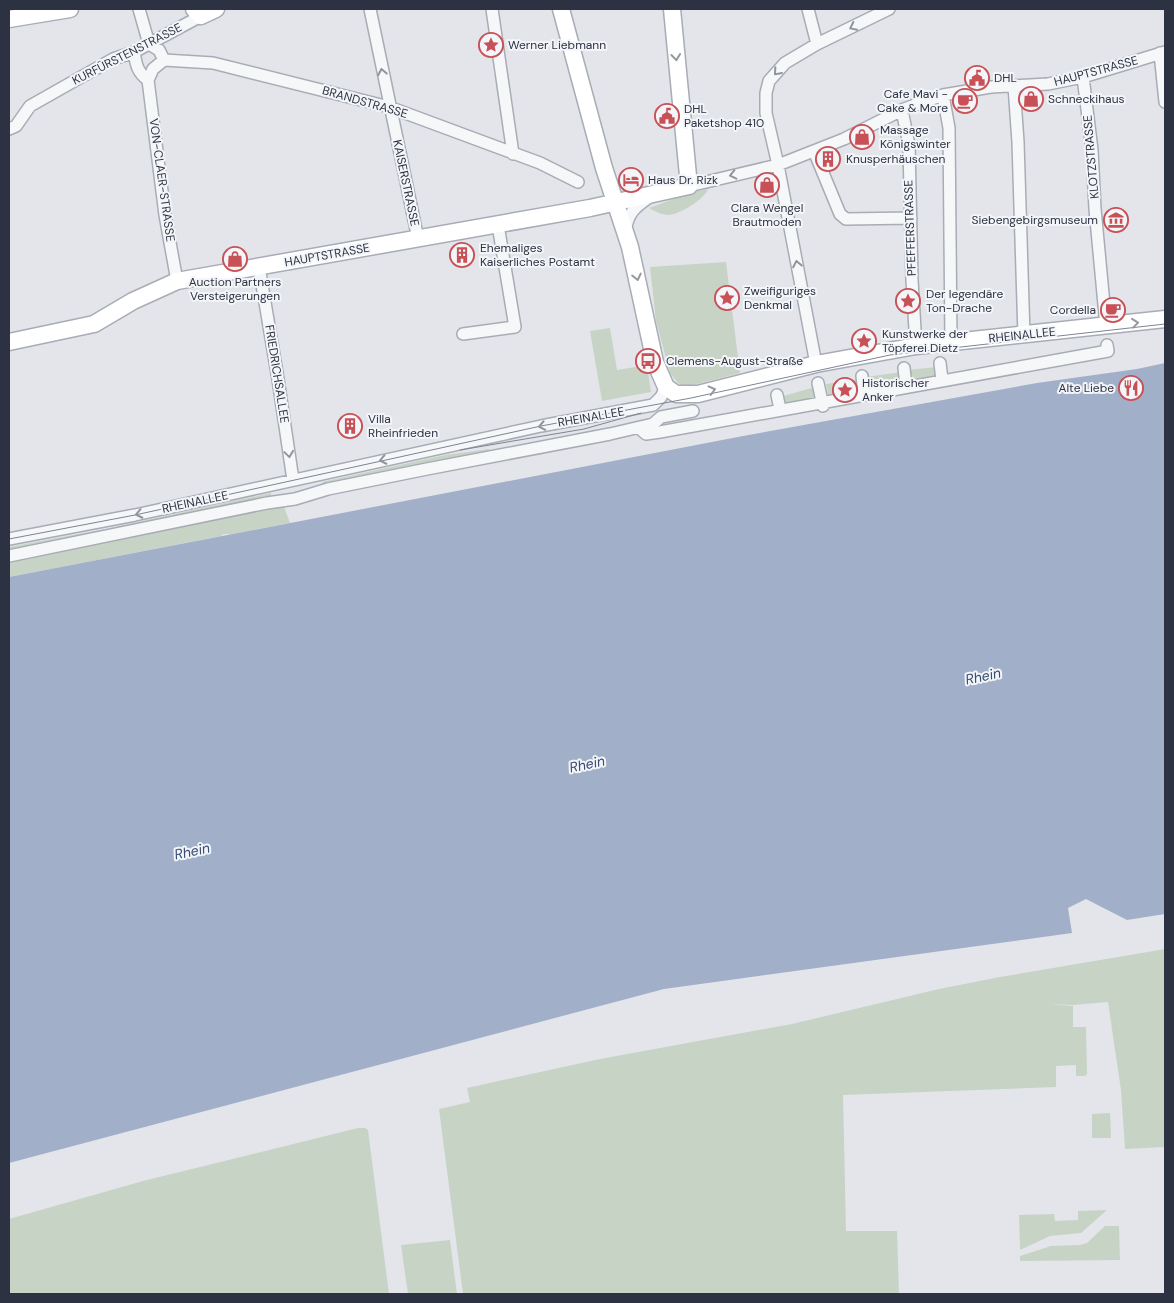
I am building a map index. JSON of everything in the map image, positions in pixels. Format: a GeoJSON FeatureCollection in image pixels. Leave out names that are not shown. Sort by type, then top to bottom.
{"type":"FeatureCollection","features":[{"type":"Feature","properties":{"kind":"street"},"geometry":{"type":"LineString","coordinates":[[9,19],[70,9]]}},
{"type":"Feature","properties":{"kind":"street"},"geometry":{"type":"LineString","coordinates":[[139,9],[149,44],[158,50],[164,60],[153,69],[148,80]]}},
{"type":"Feature","properties":{"kind":"street"},"geometry":{"type":"LineString","coordinates":[[197,13],[216,9]]}},
{"type":"Feature","properties":{"kind":"street","name":"KAISERSTRASSE"},"geometry":{"type":"LineString","coordinates":[[370,9],[418,239]]}},
{"type":"Feature","properties":{"kind":"street"},"geometry":{"type":"LineString","coordinates":[[492,9],[513,154]]}},
{"type":"Feature","properties":{"kind":"street"},"geometry":{"type":"LineString","coordinates":[[561,9],[604,168],[625,230],[646,314],[655,362],[666,387]]}},
{"type":"Feature","properties":{"kind":"street"},"geometry":{"type":"LineString","coordinates":[[672,9],[689,186]]}},
{"type":"Feature","properties":{"kind":"street"},"geometry":{"type":"LineString","coordinates":[[808,9],[817,44]]}},
{"type":"Feature","properties":{"kind":"street"},"geometry":{"type":"LineString","coordinates":[[816,364],[778,165],[766,113],[766,93],[769,81],[785,63],[817,44],[889,9]]}},
{"type":"Feature","properties":{"kind":"street","name":"KURFÜRSTENSTRASSE"},"geometry":{"type":"LineString","coordinates":[[9,129],[16,126],[30,106],[113,59],[134,52],[149,44],[197,13]]}},
{"type":"Feature","properties":{"kind":"street","name":"VON-CLAER-STRASSE"},"geometry":{"type":"LineString","coordinates":[[134,52],[136,66],[141,75],[148,80],[176,281]]}},
{"type":"Feature","properties":{"kind":"street"},"geometry":{"type":"LineString","coordinates":[[1163,53],[1165,102]]}},
{"type":"Feature","properties":{"kind":"street","name":"HAUPTSTRASSE"},"geometry":{"type":"LineString","coordinates":[[9,342],[94,324],[133,301],[176,281],[615,204],[778,165],[844,139],[902,110],[943,95],[967,90],[1048,84],[1083,77],[1163,53]]}},
{"type":"Feature","properties":{"kind":"street","name":"BRANDSTRASSE"},"geometry":{"type":"LineString","coordinates":[[164,60],[213,64],[389,107],[540,163],[578,182]]}},
{"type":"Feature","properties":{"kind":"street","name":"KLOTZSTRASSE"},"geometry":{"type":"LineString","coordinates":[[1083,77],[1092,150],[1095,209],[1106,326]]}},
{"type":"Feature","properties":{"kind":"street"},"geometry":{"type":"LineString","coordinates":[[1014,86],[1018,142],[1024,336]]}},
{"type":"Feature","properties":{"kind":"street"},"geometry":{"type":"LineString","coordinates":[[943,95],[949,128],[951,343]]}},
{"type":"Feature","properties":{"kind":"street","name":"PFEFFERSTRASSE"},"geometry":{"type":"LineString","coordinates":[[902,110],[909,145],[912,280],[916,346]]}},
{"type":"Feature","properties":{"kind":"street"},"geometry":{"type":"LineString","coordinates":[[814,151],[840,214],[846,219],[911,218]]}},
{"type":"Feature","properties":{"kind":"street"},"geometry":{"type":"LineString","coordinates":[[590,208],[598,194],[604,168]]}},
{"type":"Feature","properties":{"kind":"street","name":"HAUPTSTRASSE"},"geometry":{"type":"LineString","coordinates":[[625,230],[635,207],[654,194]]}},
{"type":"Feature","properties":{"kind":"street"},"geometry":{"type":"LineString","coordinates":[[464,334],[515,327],[498,225]]}},
{"type":"Feature","properties":{"kind":"street","name":"FRIEDRICHSALLEE"},"geometry":{"type":"LineString","coordinates":[[259,267],[294,490]]}},
{"type":"Feature","properties":{"kind":"street","name":"RHEINALLEE"},"geometry":{"type":"LineString","coordinates":[[9,556],[267,503],[294,490],[541,426],[652,405],[661,397],[666,387],[676,394],[698,394],[816,364],[916,346],[1024,336],[1165,319]]}},
{"type":"Feature","properties":{"kind":"street"},"geometry":{"type":"LineString","coordinates":[[294,490],[328,489],[653,424],[658,427],[739,414],[823,404],[864,394],[1033,361],[1108,350]]}},
{"type":"Feature","properties":{"kind":"street"},"geometry":{"type":"LineString","coordinates":[[940,363],[942,380]]}},
{"type":"Feature","properties":{"kind":"street"},"geometry":{"type":"LineString","coordinates":[[904,368],[906,386]]}},
{"type":"Feature","properties":{"kind":"street"},"geometry":{"type":"LineString","coordinates":[[862,376],[864,394]]}},
{"type":"Feature","properties":{"kind":"street"},"geometry":{"type":"LineString","coordinates":[[818,384],[823,404]]}},
{"type":"Feature","properties":{"kind":"street"},"geometry":{"type":"LineString","coordinates":[[777,395],[780,409]]}},
{"type":"Feature","properties":{"kind":"street"},"geometry":{"type":"LineString","coordinates":[[658,427],[661,417],[694,410]]}},
{"type":"Feature","properties":{"kind":"street","name":"RHEINALLEE"},"geometry":{"type":"LineString","coordinates":[[9,539],[135,515],[294,490]]}},
{"type":"Feature","properties":{"kind":"green space"},"geometry":{"type":"Polygon","coordinates":[[[708,189],[697,202],[673,214],[658,213],[649,208],[690,193],[708,189]]]}},
{"type":"Feature","properties":{"kind":"green space"},"geometry":{"type":"Polygon","coordinates":[[[726,262],[740,373],[685,387],[678,383],[670,373],[656,321],[650,267],[726,262]]]}},
{"type":"Feature","properties":{"kind":"green space"},"geometry":{"type":"Polygon","coordinates":[[[610,328],[617,370],[647,365],[651,392],[602,401],[590,331],[610,328]]]}},
{"type":"Feature","properties":{"kind":"green space"},"geometry":{"type":"Polygon","coordinates":[[[937,367],[939,378],[909,384],[907,370],[937,367]]]}},
{"type":"Feature","properties":{"kind":"green space"},"geometry":{"type":"Polygon","coordinates":[[[902,372],[903,384],[867,391],[865,377],[902,372]]]}},
{"type":"Feature","properties":{"kind":"green space"},"geometry":{"type":"Polygon","coordinates":[[[859,379],[862,392],[829,398],[826,384],[859,379]]]}},
{"type":"Feature","properties":{"kind":"green space"},"geometry":{"type":"Polygon","coordinates":[[[815,387],[818,400],[782,406],[780,397],[815,387]]]}},
{"type":"Feature","properties":{"kind":"green space"},"geometry":{"type":"Polygon","coordinates":[[[489,449],[489,454],[328,486],[322,482],[445,455],[489,449]]]}},
{"type":"Feature","properties":{"kind":"green space"},"geometry":{"type":"Polygon","coordinates":[[[271,493],[271,498],[51,544],[40,543],[9,550],[9,547],[105,529],[271,493]]]}},
{"type":"Feature","properties":{"kind":"green space"},"geometry":{"type":"Polygon","coordinates":[[[283,504],[290,523],[223,534],[221,536],[9,577],[9,562],[283,504]]]}},
{"type":"Feature","properties":{"kind":"green space"},"geometry":{"type":"Polygon","coordinates":[[[1165,949],[1165,1147],[1125,1149],[1121,1090],[1108,1002],[1073,1005],[1049,1004],[1073,1006],[1073,1027],[1086,1027],[1087,1074],[1085,1076],[1076,1076],[1076,1065],[1056,1066],[1056,1087],[843,1095],[846,1231],[897,1231],[899,1294],[463,1294],[439,1109],[470,1102],[467,1088],[600,1059],[792,1024],[939,989],[1165,949]]]}},
{"type":"Feature","properties":{"kind":"green space"},"geometry":{"type":"Polygon","coordinates":[[[1110,1113],[1111,1138],[1092,1138],[1092,1114],[1110,1113]]]}},
{"type":"Feature","properties":{"kind":"green space"},"geometry":{"type":"Polygon","coordinates":[[[358,1128],[368,1130],[389,1294],[9,1294],[9,1219],[143,1181],[358,1128]]]}},
{"type":"Feature","properties":{"kind":"green space"},"geometry":{"type":"Polygon","coordinates":[[[1107,1210],[1081,1233],[1050,1236],[1020,1250],[1019,1215],[1054,1214],[1055,1221],[1078,1220],[1078,1211],[1107,1210]]]}},
{"type":"Feature","properties":{"kind":"green space"},"geometry":{"type":"Polygon","coordinates":[[[1105,1226],[1119,1226],[1120,1260],[1020,1261],[1020,1256],[1051,1246],[1087,1243],[1105,1226]]]}},
{"type":"Feature","properties":{"kind":"green space"},"geometry":{"type":"Polygon","coordinates":[[[450,1240],[457,1294],[408,1294],[401,1245],[450,1240]]]}},
{"type":"Feature","properties":{"kind":"water","name":"Rhein"},"geometry":{"type":"Polygon","coordinates":[[[1165,363],[1165,914],[1127,920],[1086,899],[1068,908],[1072,933],[664,989],[9,1163],[9,577],[743,436],[1037,383],[1137,369],[1165,363]]]}},
{"type":"Feature","properties":{"kind":"tram line"},"geometry":{"type":"LineString","coordinates":[[9,539],[135,515],[541,426],[691,398],[890,355],[1165,324]]}},
{"type":"Feature","properties":{"kind":"tram line"},"geometry":{"type":"LineString","coordinates":[[460,450],[584,429],[641,413]]}},
{"type":"Feature","properties":{"kind":"place","name":"Werner Liebmann"},"geometry":{"type":"Point","coordinates":[491,45]}},
{"type":"Feature","properties":{"kind":"place","name":"DHL"},"geometry":{"type":"Point","coordinates":[977,78]}},
{"type":"Feature","properties":{"kind":"place","name":"Schneckihaus"},"geometry":{"type":"Point","coordinates":[1031,99]}},
{"type":"Feature","properties":{"kind":"place","name":"Cafe Mavi - Cake & More"},"geometry":{"type":"Point","coordinates":[965,101]}},
{"type":"Feature","properties":{"kind":"place","name":"DHL Paketshop 410"},"geometry":{"type":"Point","coordinates":[667,116]}},
{"type":"Feature","properties":{"kind":"place","name":"Massage Königswinter"},"geometry":{"type":"Point","coordinates":[862,137]}},
{"type":"Feature","properties":{"kind":"place","name":"Knusperhäuschen"},"geometry":{"type":"Point","coordinates":[828,159]}},
{"type":"Feature","properties":{"kind":"place","name":"Haus Dr. Rizk"},"geometry":{"type":"Point","coordinates":[631,180]}},
{"type":"Feature","properties":{"kind":"place","name":"Clara Wengel Brautmoden"},"geometry":{"type":"Point","coordinates":[767,185]}},
{"type":"Feature","properties":{"kind":"place","name":"Siebengebirgsmuseum"},"geometry":{"type":"Point","coordinates":[1116,220]}},
{"type":"Feature","properties":{"kind":"place","name":"Ehemaliges Kaiserliches Postamt"},"geometry":{"type":"Point","coordinates":[462,255]}},
{"type":"Feature","properties":{"kind":"place","name":"Auction Partners Versteigerungen"},"geometry":{"type":"Point","coordinates":[235,259]}},
{"type":"Feature","properties":{"kind":"place","name":"Zweifiguriges Denkmal"},"geometry":{"type":"Point","coordinates":[727,298]}},
{"type":"Feature","properties":{"kind":"place","name":"Der legendäre Ton-Drache"},"geometry":{"type":"Point","coordinates":[908,301]}},
{"type":"Feature","properties":{"kind":"place","name":"Cordella"},"geometry":{"type":"Point","coordinates":[1113,310]}},
{"type":"Feature","properties":{"kind":"place","name":"Kunstwerke der Töpferei Dietz"},"geometry":{"type":"Point","coordinates":[864,341]}},
{"type":"Feature","properties":{"kind":"place","name":"Clemens-August-Straße"},"geometry":{"type":"Point","coordinates":[648,361]}},
{"type":"Feature","properties":{"kind":"place","name":"Alte Liebe"},"geometry":{"type":"Point","coordinates":[1131,388]}},
{"type":"Feature","properties":{"kind":"place","name":"Historischer Anker"},"geometry":{"type":"Point","coordinates":[845,390]}},
{"type":"Feature","properties":{"kind":"place","name":"Villa Rheinfrieden"},"geometry":{"type":"Point","coordinates":[350,426]}}]}
